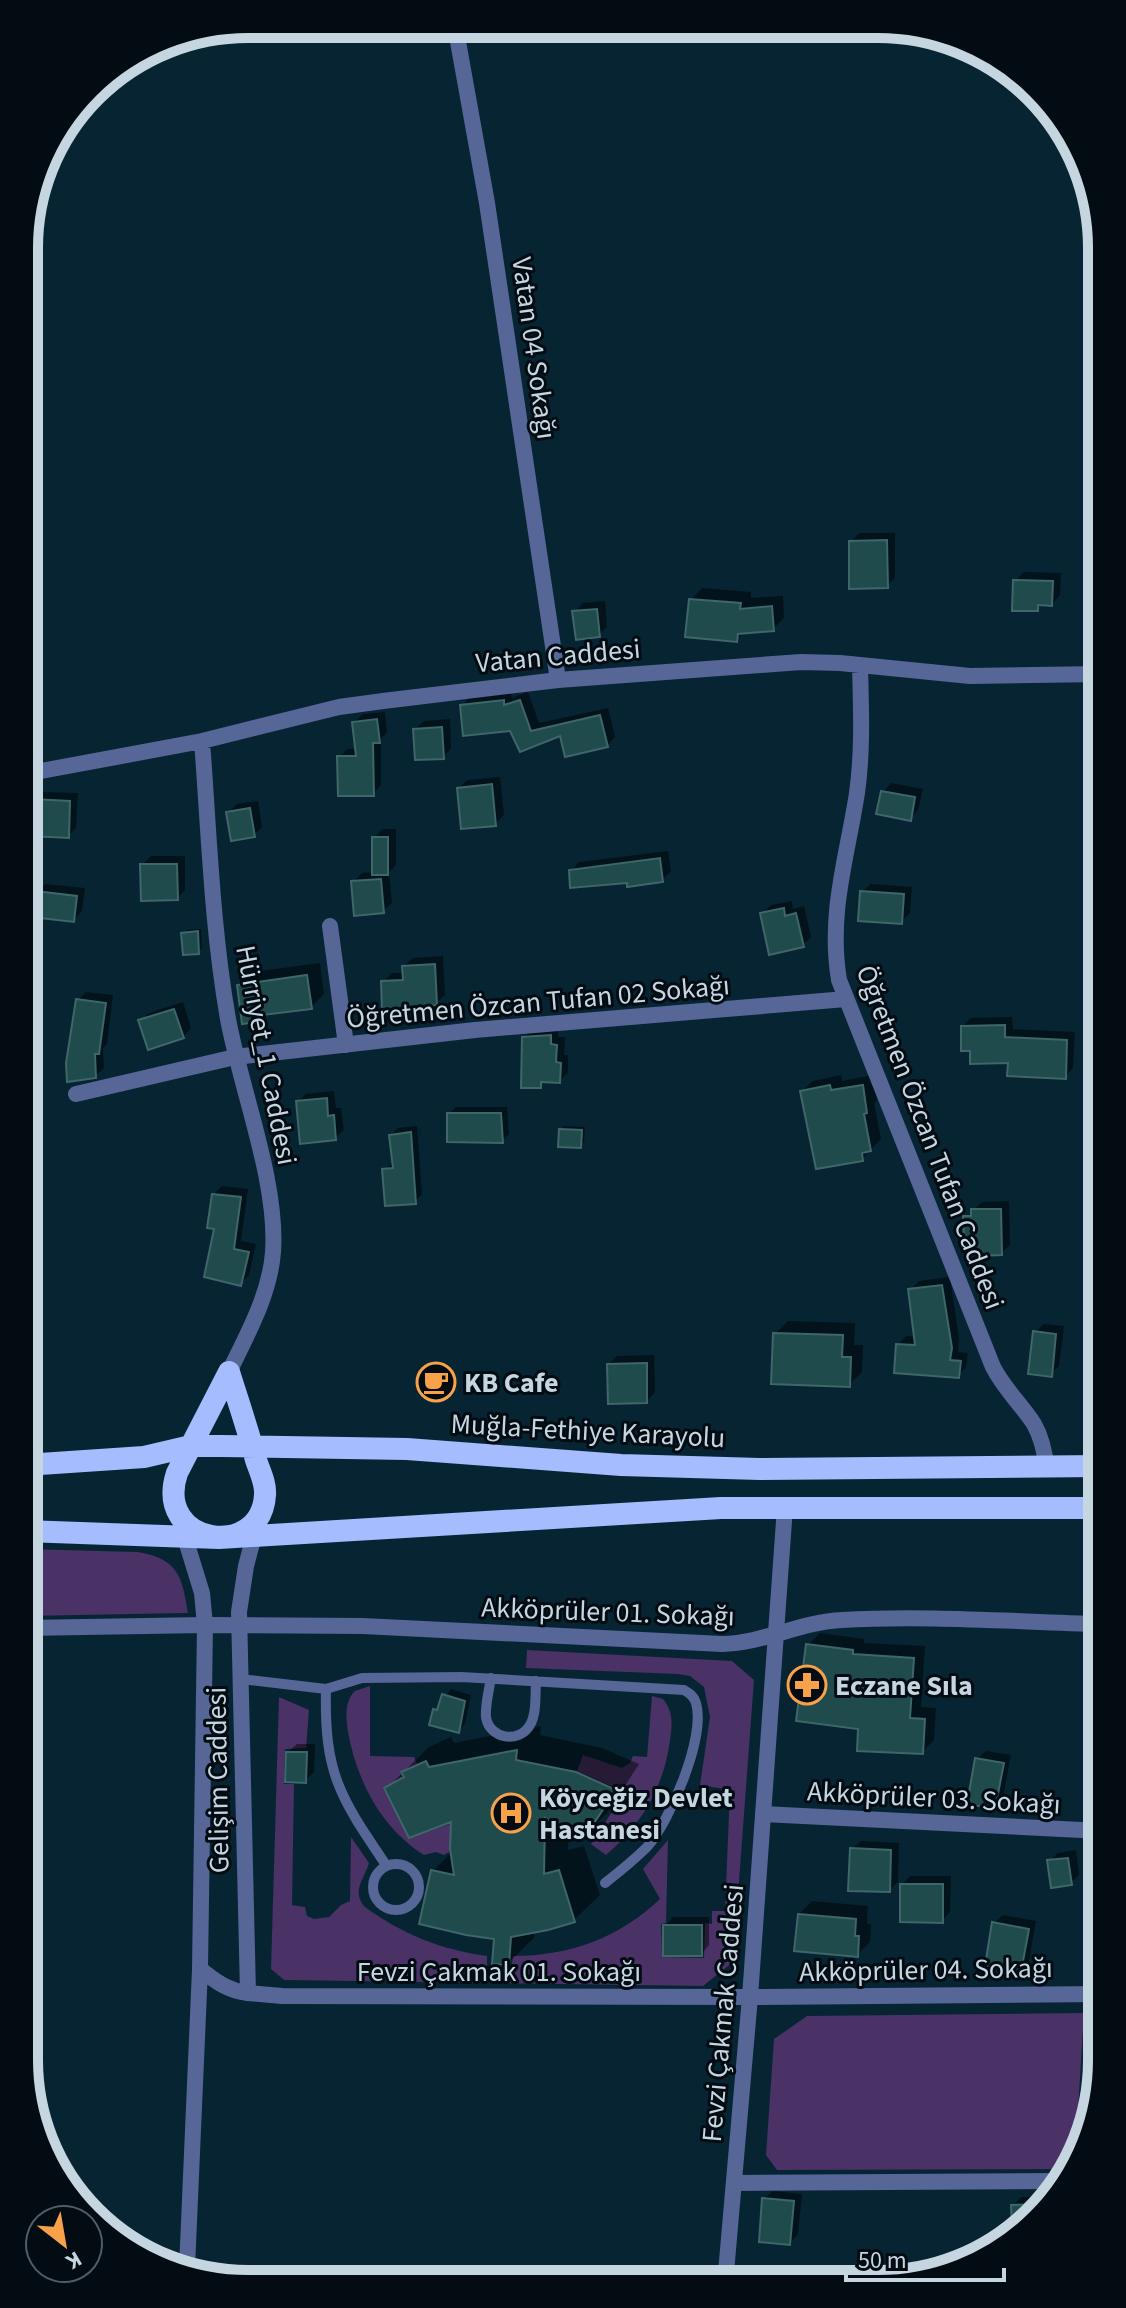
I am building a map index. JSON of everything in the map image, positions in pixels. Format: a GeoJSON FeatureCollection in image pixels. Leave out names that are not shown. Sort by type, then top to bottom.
{"type":"FeatureCollection","features":[{"type":"Feature","properties":{"kind":"highway"},"geometry":{"type":"LineString","coordinates":[[229,1372],[265,1492],[260,1513],[251,1524],[240,1533],[219,1538],[197,1533],[186,1524],[177,1512],[173,1489],[186,1456],[229,1372]]}},
{"type":"Feature","properties":{"kind":"highway","name":"Muğla-Fethiye Karayolu"},"geometry":{"type":"LineString","coordinates":[[38,1464],[186,1456],[221,1446],[407,1449],[680,1467],[911,1469],[1088,1466]]}},
{"type":"Feature","properties":{"kind":"highway"},"geometry":{"type":"LineString","coordinates":[[221,1446],[244,1453],[259,1470]]}},
{"type":"Feature","properties":{"kind":"highway"},"geometry":{"type":"LineString","coordinates":[[38,1531],[219,1538],[661,1510],[785,1507],[1088,1508]]}},
{"type":"Feature","properties":{"kind":"street","name":"Vatan 04 Sokağı"},"geometry":{"type":"LineString","coordinates":[[457,38],[487,203],[558,680]]}},
{"type":"Feature","properties":{"kind":"street","name":"Vatan Caddesi"},"geometry":{"type":"LineString","coordinates":[[38,772],[202,741],[339,707],[558,680],[761,663],[840,663],[970,676],[1088,674]]}},
{"type":"Feature","properties":{"kind":"street","name":"Öğretmen Özcan Tufan Caddesi"},"geometry":{"type":"LineString","coordinates":[[860,665],[862,747],[839,882],[835,937],[839,980],[993,1367],[1004,1388],[1035,1426],[1042,1441],[1047,1467]]}},
{"type":"Feature","properties":{"kind":"street","name":"Hürriyet_1 Caddesi"},"geometry":{"type":"LineString","coordinates":[[202,741],[219,960],[235,1057],[263,1167],[273,1227],[273,1255],[268,1276],[247,1335],[229,1372]]}},
{"type":"Feature","properties":{"kind":"street"},"geometry":{"type":"LineString","coordinates":[[330,926],[346,1045]]}},
{"type":"Feature","properties":{"kind":"street","name":"Öğretmen Özcan Tufan 02 Sokağı"},"geometry":{"type":"LineString","coordinates":[[76,1094],[235,1057],[475,1030],[846,999]]}},
{"type":"Feature","properties":{"kind":"street","name":"Fevzi Çakmak Caddesi"},"geometry":{"type":"LineString","coordinates":[[726,2270],[750,1997],[785,1507]]}},
{"type":"Feature","properties":{"kind":"street","name":"Gelişim Caddesi"},"geometry":{"type":"LineString","coordinates":[[177,1512],[202,1593],[205,1625],[200,1969],[187,2261]]}},
{"type":"Feature","properties":{"kind":"street","name":"Gelişim Caddesi"},"geometry":{"type":"LineString","coordinates":[[248,1993],[239,1625],[241,1589],[260,1513]]}},
{"type":"Feature","properties":{"kind":"street","name":"Akköprüler 01. Sokağı"},"geometry":{"type":"LineString","coordinates":[[38,1628],[363,1626],[722,1644],[743,1643],[794,1628],[839,1620],[1088,1624]]}},
{"type":"Feature","properties":{"kind":"street","name":"Akköprüler 03. Sokağı"},"geometry":{"type":"LineString","coordinates":[[763,1814],[1088,1830]]}},
{"type":"Feature","properties":{"kind":"street"},"geometry":{"type":"LineString","coordinates":[[200,1969],[218,1983],[234,1991],[248,1993]]}},
{"type":"Feature","properties":{"kind":"street","name":"Fevzi Çakmak 01. Sokağı"},"geometry":{"type":"LineString","coordinates":[[248,1993],[298,1996],[750,1997]]}},
{"type":"Feature","properties":{"kind":"street","name":"Akköprüler 04. Sokağı"},"geometry":{"type":"LineString","coordinates":[[750,1997],[1088,1994]]}},
{"type":"Feature","properties":{"kind":"street"},"geometry":{"type":"LineString","coordinates":[[734,2183],[1050,2181]]}},
{"type":"Feature","properties":{"kind":"lane"},"geometry":{"type":"LineString","coordinates":[[241,1679],[326,1689],[362,1678],[380,1677],[491,1678],[684,1690],[692,1695],[697,1704],[694,1737],[689,1760],[669,1813],[648,1846],[605,1883]]}},
{"type":"Feature","properties":{"kind":"lane"},"geometry":{"type":"LineString","coordinates":[[491,1678],[486,1718],[493,1731],[506,1737],[520,1735],[531,1723],[536,1681]]}},
{"type":"Feature","properties":{"kind":"lane"},"geometry":{"type":"LineString","coordinates":[[326,1689],[326,1733],[336,1783],[356,1821],[386,1865]]}},
{"type":"Feature","properties":{"kind":"lane"},"geometry":{"type":"LineString","coordinates":[[386,1865],[409,1867],[418,1880],[417,1896],[406,1907],[392,1910],[374,1897],[375,1876],[386,1865]]}},
{"type":"Feature","properties":{"kind":"shaded area"},"geometry":{"type":"Polygon","coordinates":[[[38,1549],[138,1552],[162,1559],[180,1579],[188,1613],[38,1616],[38,1549]]]}},
{"type":"Feature","properties":{"kind":"shaded area"},"geometry":{"type":"Polygon","coordinates":[[[527,1650],[732,1661],[754,1680],[733,1962],[703,1986],[284,1980],[271,1969],[279,1697],[309,1710],[306,1748],[285,1749],[284,1784],[294,1784],[292,1905],[305,1907],[307,1916],[314,1919],[329,1917],[350,1901],[351,1837],[369,1863],[359,1891],[365,1907],[423,1939],[454,1950],[487,1956],[487,1969],[511,1970],[513,1956],[554,1953],[592,1942],[644,1913],[660,1899],[643,1869],[668,1840],[666,1923],[661,1924],[662,1957],[704,1958],[705,1923],[712,1924],[712,1911],[725,1911],[730,1790],[700,1785],[710,1717],[704,1687],[690,1676],[678,1674],[526,1668],[527,1650]]]}},
{"type":"Feature","properties":{"kind":"shaded area"},"geometry":{"type":"Polygon","coordinates":[[[370,1686],[370,1756],[414,1757],[417,1764],[400,1772],[403,1778],[383,1788],[409,1838],[456,1822],[449,1852],[444,1855],[436,1852],[424,1855],[409,1844],[383,1817],[365,1785],[352,1750],[347,1710],[355,1691],[370,1686]]]}},
{"type":"Feature","properties":{"kind":"shaded area"},"geometry":{"type":"Polygon","coordinates":[[[652,1696],[663,1699],[669,1709],[671,1719],[667,1758],[649,1804],[630,1831],[606,1855],[591,1844],[625,1792],[577,1771],[583,1755],[622,1768],[630,1763],[633,1756],[647,1757],[652,1696]]]}},
{"type":"Feature","properties":{"kind":"shaded area"},"geometry":{"type":"Polygon","coordinates":[[[1084,2013],[1077,2128],[1057,2169],[777,2170],[766,2155],[774,2039],[807,2016],[1084,2013]]]}},
{"type":"Feature","properties":{"kind":"building"},"geometry":{"type":"Polygon","coordinates":[[[887,540],[888,588],[849,589],[849,541],[887,540]]]}},
{"type":"Feature","properties":{"kind":"building"},"geometry":{"type":"Polygon","coordinates":[[[1013,580],[1053,581],[1052,606],[1038,605],[1038,611],[1012,611],[1013,580]]]}},
{"type":"Feature","properties":{"kind":"building"},"geometry":{"type":"Polygon","coordinates":[[[689,599],[741,603],[740,609],[772,606],[774,631],[738,634],[737,642],[685,637],[689,599]]]}},
{"type":"Feature","properties":{"kind":"building"},"geometry":{"type":"Polygon","coordinates":[[[597,609],[600,637],[576,640],[572,611],[597,609]]]}},
{"type":"Feature","properties":{"kind":"building"},"geometry":{"type":"Polygon","coordinates":[[[504,700],[504,705],[520,700],[531,731],[600,715],[608,747],[565,757],[560,736],[520,752],[510,731],[463,736],[460,705],[504,700]]]}},
{"type":"Feature","properties":{"kind":"building"},"geometry":{"type":"Polygon","coordinates":[[[377,719],[380,743],[373,743],[374,796],[338,796],[337,756],[356,756],[352,722],[377,719]]]}},
{"type":"Feature","properties":{"kind":"building"},"geometry":{"type":"Polygon","coordinates":[[[442,727],[444,759],[415,760],[413,729],[442,727]]]}},
{"type":"Feature","properties":{"kind":"building"},"geometry":{"type":"Polygon","coordinates":[[[492,784],[496,826],[461,829],[457,788],[492,784]]]}},
{"type":"Feature","properties":{"kind":"building"},"geometry":{"type":"Polygon","coordinates":[[[881,791],[915,797],[911,821],[876,814],[881,791]]]}},
{"type":"Feature","properties":{"kind":"building"},"geometry":{"type":"Polygon","coordinates":[[[38,799],[70,801],[69,838],[38,836],[38,799]]]}},
{"type":"Feature","properties":{"kind":"building"},"geometry":{"type":"Polygon","coordinates":[[[250,808],[255,837],[231,841],[226,812],[250,808]]]}},
{"type":"Feature","properties":{"kind":"building"},"geometry":{"type":"Polygon","coordinates":[[[372,837],[388,837],[388,875],[372,875],[372,837]]]}},
{"type":"Feature","properties":{"kind":"building"},"geometry":{"type":"Polygon","coordinates":[[[660,858],[663,882],[627,887],[627,883],[570,888],[569,870],[660,858]]]}},
{"type":"Feature","properties":{"kind":"building"},"geometry":{"type":"Polygon","coordinates":[[[140,864],[177,864],[178,900],[141,901],[140,864]]]}},
{"type":"Feature","properties":{"kind":"building"},"geometry":{"type":"Polygon","coordinates":[[[381,879],[384,913],[354,916],[351,881],[381,879]]]}},
{"type":"Feature","properties":{"kind":"building"},"geometry":{"type":"Polygon","coordinates":[[[38,891],[77,896],[74,922],[38,918],[38,891]]]}},
{"type":"Feature","properties":{"kind":"building"},"geometry":{"type":"Polygon","coordinates":[[[860,891],[904,894],[902,924],[858,921],[860,891]]]}},
{"type":"Feature","properties":{"kind":"building"},"geometry":{"type":"Polygon","coordinates":[[[784,908],[785,916],[796,913],[804,947],[769,955],[760,913],[784,908]]]}},
{"type":"Feature","properties":{"kind":"building"},"geometry":{"type":"Polygon","coordinates":[[[198,931],[199,954],[183,955],[181,933],[198,931]]]}},
{"type":"Feature","properties":{"kind":"building"},"geometry":{"type":"Polygon","coordinates":[[[435,964],[437,1005],[399,1008],[399,1012],[382,1013],[381,981],[403,980],[402,966],[435,964]]]}},
{"type":"Feature","properties":{"kind":"building"},"geometry":{"type":"Polygon","coordinates":[[[307,975],[312,1009],[262,1015],[263,1021],[242,1024],[237,985],[307,975]]]}},
{"type":"Feature","properties":{"kind":"building"},"geometry":{"type":"Polygon","coordinates":[[[76,999],[106,1003],[99,1054],[95,1054],[96,1078],[67,1082],[66,1063],[76,999]]]}},
{"type":"Feature","properties":{"kind":"building"},"geometry":{"type":"Polygon","coordinates":[[[174,1009],[184,1038],[148,1050],[138,1020],[174,1009]]]}},
{"type":"Feature","properties":{"kind":"building"},"geometry":{"type":"Polygon","coordinates":[[[1005,1025],[1005,1037],[1067,1040],[1066,1079],[1007,1076],[1008,1063],[970,1064],[970,1051],[961,1051],[961,1026],[1005,1025]]]}},
{"type":"Feature","properties":{"kind":"building"},"geometry":{"type":"Polygon","coordinates":[[[551,1035],[551,1044],[557,1045],[556,1062],[561,1063],[560,1083],[541,1082],[541,1088],[521,1088],[522,1037],[551,1035]]]}},
{"type":"Feature","properties":{"kind":"building"},"geometry":{"type":"Polygon","coordinates":[[[830,1085],[831,1090],[863,1085],[867,1113],[864,1114],[871,1151],[862,1153],[863,1161],[816,1169],[800,1091],[830,1085]]]}},
{"type":"Feature","properties":{"kind":"building"},"geometry":{"type":"Polygon","coordinates":[[[327,1098],[328,1116],[334,1115],[336,1140],[300,1144],[296,1101],[327,1098]]]}},
{"type":"Feature","properties":{"kind":"building"},"geometry":{"type":"Polygon","coordinates":[[[447,1113],[501,1113],[503,1143],[447,1142],[447,1113]]]}},
{"type":"Feature","properties":{"kind":"building"},"geometry":{"type":"Polygon","coordinates":[[[559,1129],[582,1130],[581,1148],[558,1147],[559,1129]]]}},
{"type":"Feature","properties":{"kind":"building"},"geometry":{"type":"Polygon","coordinates":[[[411,1132],[416,1204],[385,1206],[382,1169],[393,1168],[389,1135],[411,1132]]]}},
{"type":"Feature","properties":{"kind":"building"},"geometry":{"type":"Polygon","coordinates":[[[212,1194],[241,1197],[234,1249],[249,1252],[241,1286],[204,1277],[214,1229],[207,1228],[212,1194]]]}},
{"type":"Feature","properties":{"kind":"building"},"geometry":{"type":"Polygon","coordinates":[[[971,1209],[1001,1209],[1002,1255],[977,1256],[976,1246],[964,1246],[963,1216],[971,1216],[971,1209]]]}},
{"type":"Feature","properties":{"kind":"building"},"geometry":{"type":"Polygon","coordinates":[[[942,1285],[952,1348],[950,1360],[961,1361],[959,1378],[894,1373],[896,1344],[915,1345],[908,1289],[942,1285]]]}},
{"type":"Feature","properties":{"kind":"building"},"geometry":{"type":"Polygon","coordinates":[[[1033,1331],[1056,1334],[1052,1377],[1028,1374],[1033,1331]]]}},
{"type":"Feature","properties":{"kind":"building"},"geometry":{"type":"Polygon","coordinates":[[[773,1333],[843,1335],[842,1357],[851,1357],[850,1387],[771,1384],[773,1333]]]}},
{"type":"Feature","properties":{"kind":"building"},"geometry":{"type":"Polygon","coordinates":[[[647,1363],[647,1403],[608,1404],[607,1364],[647,1363]]]}},
{"type":"Feature","properties":{"kind":"building"},"geometry":{"type":"Polygon","coordinates":[[[806,1644],[853,1650],[853,1654],[914,1658],[910,1718],[925,1719],[923,1754],[857,1751],[858,1729],[796,1721],[806,1644]]]}},
{"type":"Feature","properties":{"kind":"building"},"geometry":{"type":"Polygon","coordinates":[[[442,1694],[465,1701],[459,1733],[429,1725],[433,1709],[437,1710],[442,1694]]]}},
{"type":"Feature","properties":{"kind":"building"},"geometry":{"type":"Polygon","coordinates":[[[517,1750],[516,1760],[576,1772],[616,1790],[583,1840],[545,1818],[544,1874],[559,1870],[575,1922],[511,1937],[509,1965],[492,1964],[494,1939],[419,1924],[431,1870],[454,1875],[450,1849],[451,1822],[409,1838],[384,1788],[404,1777],[401,1772],[426,1761],[429,1767],[517,1750]]]}},
{"type":"Feature","properties":{"kind":"building"},"geometry":{"type":"Polygon","coordinates":[[[286,1752],[307,1752],[306,1783],[285,1782],[286,1752]]]}},
{"type":"Feature","properties":{"kind":"building"},"geometry":{"type":"Polygon","coordinates":[[[975,1758],[1004,1763],[995,1809],[967,1804],[975,1758]]]}},
{"type":"Feature","properties":{"kind":"building"},"geometry":{"type":"Polygon","coordinates":[[[850,1848],[891,1850],[890,1892],[848,1891],[850,1848]]]}},
{"type":"Feature","properties":{"kind":"building"},"geometry":{"type":"Polygon","coordinates":[[[1068,1858],[1072,1885],[1051,1888],[1047,1860],[1068,1858]]]}},
{"type":"Feature","properties":{"kind":"building"},"geometry":{"type":"Polygon","coordinates":[[[900,1884],[943,1884],[943,1923],[900,1922],[900,1884]]]}},
{"type":"Feature","properties":{"kind":"building"},"geometry":{"type":"Polygon","coordinates":[[[798,1914],[856,1919],[858,1957],[794,1951],[798,1914]]]}},
{"type":"Feature","properties":{"kind":"building"},"geometry":{"type":"Polygon","coordinates":[[[992,1922],[1029,1929],[1021,1972],[985,1966],[992,1922]]]}},
{"type":"Feature","properties":{"kind":"building"},"geometry":{"type":"Polygon","coordinates":[[[663,1925],[702,1925],[702,1956],[663,1956],[663,1925]]]}},
{"type":"Feature","properties":{"kind":"building"},"geometry":{"type":"Polygon","coordinates":[[[762,2198],[794,2201],[790,2245],[759,2242],[762,2198]]]}},
{"type":"Feature","properties":{"kind":"building"},"geometry":{"type":"Polygon","coordinates":[[[1029,2204],[1012,2222],[1011,2205],[1029,2204]]]}},
{"type":"Feature","properties":{"kind":"place","name":"KB Cafe"},"geometry":{"type":"Point","coordinates":[436,1382]}},
{"type":"Feature","properties":{"kind":"place","name":"Eczane Sıla"},"geometry":{"type":"Point","coordinates":[807,1685]}},
{"type":"Feature","properties":{"kind":"place","name":"Köyceğiz Devlet Hastanesi"},"geometry":{"type":"Point","coordinates":[511,1813]}}]}
